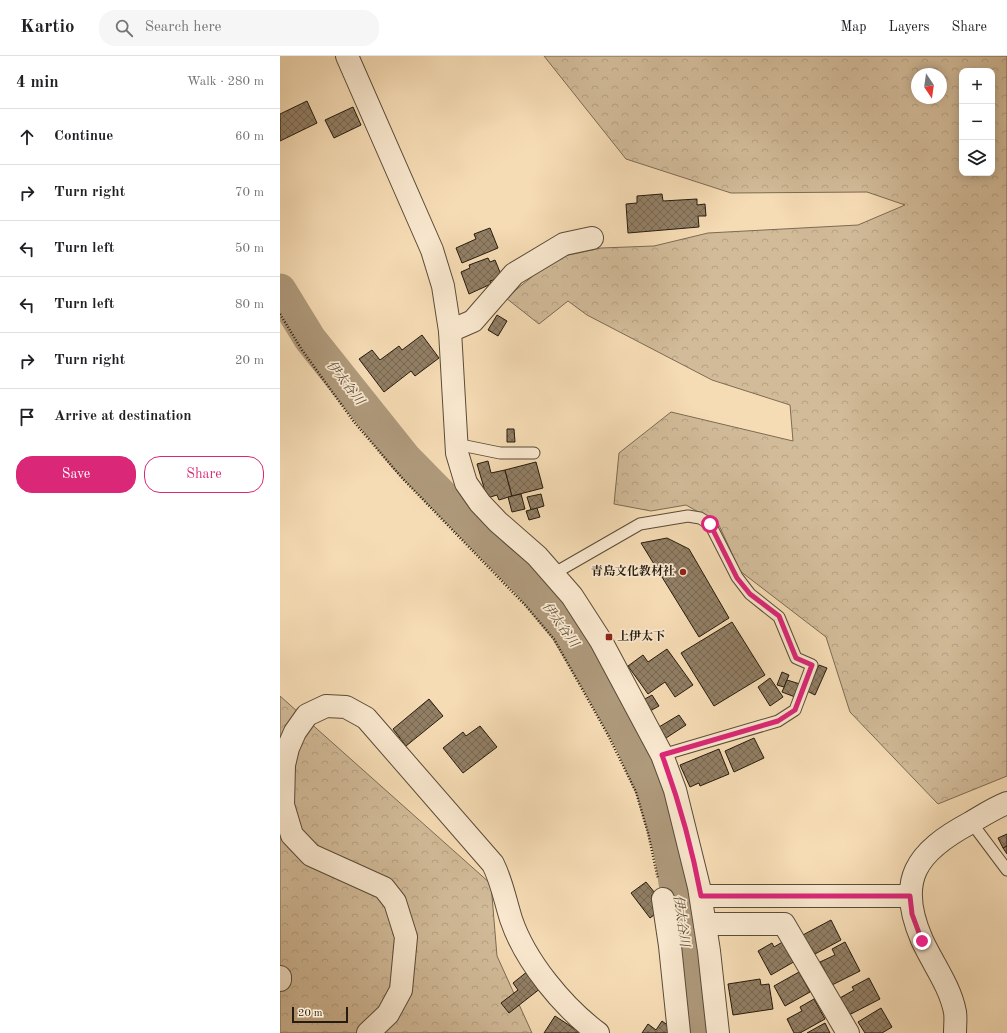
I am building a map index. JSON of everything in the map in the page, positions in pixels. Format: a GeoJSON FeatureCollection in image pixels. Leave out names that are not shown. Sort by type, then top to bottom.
{"type":"FeatureCollection","features":[{"type":"Feature","properties":{"kind":"street"},"geometry":{"type":"LineString","coordinates":[[347,56],[432,250],[443,286],[450,331],[457,453],[466,483],[480,503],[498,522],[537,556],[572,596],[601,642],[662,755],[675,790],[701,896],[718,1033]]}},
{"type":"Feature","properties":{"kind":"street"},"geometry":{"type":"LineString","coordinates":[[450,331],[473,321],[514,274],[564,244],[592,238]]}},
{"type":"Feature","properties":{"kind":"street"},"geometry":{"type":"LineString","coordinates":[[368,1033],[388,1014],[401,990],[406,937],[395,902],[384,888],[311,855],[292,835],[282,805],[284,765],[293,737],[307,715],[326,706],[346,707],[366,718],[493,864],[500,877],[512,920],[524,946],[548,983],[579,1019],[598,1033]]}},
{"type":"Feature","properties":{"kind":"street"},"geometry":{"type":"LineString","coordinates":[[956,1033],[955,1012],[948,990],[922,941],[912,914],[910,896],[913,876],[922,858],[948,834],[1007,803]]}},
{"type":"Feature","properties":{"kind":"street"},"geometry":{"type":"LineString","coordinates":[[701,896],[910,896]]}},
{"type":"Feature","properties":{"kind":"street"},"geometry":{"type":"LineString","coordinates":[[662,899],[670,946],[679,1033]]}},
{"type":"Feature","properties":{"kind":"street"},"geometry":{"type":"LineString","coordinates":[[705,924],[784,924],[848,1033]]}},
{"type":"Feature","properties":{"kind":"lane"},"geometry":{"type":"LineString","coordinates":[[456,444],[500,453],[534,454]]}},
{"type":"Feature","properties":{"kind":"lane"},"geometry":{"type":"LineString","coordinates":[[553,574],[640,524],[688,516],[700,518],[710,524],[737,578],[750,594],[779,616],[796,658],[812,665],[795,710],[778,721],[662,755]]}},
{"type":"Feature","properties":{"kind":"lane"},"geometry":{"type":"LineString","coordinates":[[971,822],[1007,870]]}},
{"type":"Feature","properties":{"kind":"path"},"geometry":{"type":"LineString","coordinates":[[280,314],[302,350],[354,422],[403,479],[525,605],[554,639],[608,735],[636,792],[648,833],[662,899]]}},
{"type":"Feature","properties":{"kind":"green space"},"geometry":{"type":"Polygon","coordinates":[[[544,56],[1007,56],[1007,776],[938,804],[850,712],[826,637],[740,571],[718,523],[686,505],[651,511],[614,504],[619,453],[671,412],[793,441],[790,405],[712,380],[587,315],[568,301],[539,324],[506,298],[555,258],[601,248],[654,246],[708,233],[858,225],[905,205],[867,192],[731,193],[626,159],[544,56]]]}},
{"type":"Feature","properties":{"kind":"green space"},"geometry":{"type":"Polygon","coordinates":[[[280,696],[491,884],[497,956],[532,1033],[280,1033],[280,696]]]}},
{"type":"Feature","properties":{"kind":"building"},"geometry":{"type":"Polygon","coordinates":[[[307,101],[317,123],[280,141],[280,114],[307,101]]]}},
{"type":"Feature","properties":{"kind":"building"},"geometry":{"type":"Polygon","coordinates":[[[353,107],[361,125],[334,138],[325,120],[353,107]]]}},
{"type":"Feature","properties":{"kind":"building"},"geometry":{"type":"Polygon","coordinates":[[[662,194],[663,201],[697,199],[697,205],[705,204],[706,216],[698,216],[699,227],[628,233],[626,204],[637,203],[637,196],[662,194]]]}},
{"type":"Feature","properties":{"kind":"building"},"geometry":{"type":"Polygon","coordinates":[[[490,228],[498,248],[462,263],[456,248],[476,239],[474,234],[490,228]]]}},
{"type":"Feature","properties":{"kind":"building"},"geometry":{"type":"Polygon","coordinates":[[[488,258],[490,262],[495,260],[502,277],[490,281],[491,284],[469,294],[461,272],[470,268],[469,265],[488,258]]]}},
{"type":"Feature","properties":{"kind":"building"},"geometry":{"type":"Polygon","coordinates":[[[497,315],[507,321],[498,336],[488,330],[497,315]]]}},
{"type":"Feature","properties":{"kind":"building"},"geometry":{"type":"Polygon","coordinates":[[[422,335],[439,358],[415,376],[411,371],[384,392],[359,359],[372,350],[380,360],[399,346],[402,350],[422,335]]]}},
{"type":"Feature","properties":{"kind":"building"},"geometry":{"type":"Polygon","coordinates":[[[507,429],[514,429],[515,442],[507,442],[507,429]]]}},
{"type":"Feature","properties":{"kind":"building"},"geometry":{"type":"Polygon","coordinates":[[[488,461],[491,473],[505,470],[512,496],[499,500],[497,495],[487,498],[477,464],[488,461]]]}},
{"type":"Feature","properties":{"kind":"building"},"geometry":{"type":"Polygon","coordinates":[[[536,462],[543,488],[512,496],[505,470],[536,462]]]}},
{"type":"Feature","properties":{"kind":"building"},"geometry":{"type":"Polygon","coordinates":[[[521,494],[525,509],[512,512],[508,497],[521,494]]]}},
{"type":"Feature","properties":{"kind":"building"},"geometry":{"type":"Polygon","coordinates":[[[541,494],[544,506],[531,510],[527,497],[541,494]]]}},
{"type":"Feature","properties":{"kind":"building"},"geometry":{"type":"Polygon","coordinates":[[[537,508],[540,517],[529,520],[526,511],[537,508]]]}},
{"type":"Feature","properties":{"kind":"building"},"geometry":{"type":"Polygon","coordinates":[[[667,538],[689,549],[729,618],[699,637],[641,543],[667,538]]]}},
{"type":"Feature","properties":{"kind":"building"},"geometry":{"type":"Polygon","coordinates":[[[732,622],[765,675],[714,706],[681,653],[732,622]]]}},
{"type":"Feature","properties":{"kind":"building"},"geometry":{"type":"Polygon","coordinates":[[[667,649],[693,685],[675,697],[665,682],[648,694],[628,666],[643,655],[648,662],[667,649]]]}},
{"type":"Feature","properties":{"kind":"building"},"geometry":{"type":"Polygon","coordinates":[[[819,665],[827,668],[815,695],[807,691],[819,665]]]}},
{"type":"Feature","properties":{"kind":"building"},"geometry":{"type":"Polygon","coordinates":[[[782,672],[789,675],[784,687],[777,685],[782,672]]]}},
{"type":"Feature","properties":{"kind":"building"},"geometry":{"type":"Polygon","coordinates":[[[770,678],[783,697],[770,706],[758,687],[770,678]]]}},
{"type":"Feature","properties":{"kind":"building"},"geometry":{"type":"Polygon","coordinates":[[[787,680],[800,684],[795,697],[782,692],[787,680]]]}},
{"type":"Feature","properties":{"kind":"building"},"geometry":{"type":"Polygon","coordinates":[[[652,695],[659,706],[650,711],[643,700],[652,695]]]}},
{"type":"Feature","properties":{"kind":"building"},"geometry":{"type":"Polygon","coordinates":[[[429,699],[443,716],[406,746],[393,729],[429,699]]]}},
{"type":"Feature","properties":{"kind":"building"},"geometry":{"type":"Polygon","coordinates":[[[679,715],[686,725],[666,738],[659,727],[679,715]]]}},
{"type":"Feature","properties":{"kind":"building"},"geometry":{"type":"Polygon","coordinates":[[[480,726],[497,747],[463,773],[443,748],[463,732],[466,736],[480,726]]]}},
{"type":"Feature","properties":{"kind":"building"},"geometry":{"type":"Polygon","coordinates":[[[754,738],[764,758],[734,772],[725,751],[754,738]]]}},
{"type":"Feature","properties":{"kind":"building"},"geometry":{"type":"Polygon","coordinates":[[[719,749],[729,774],[700,786],[699,783],[690,787],[680,765],[719,749]]]}},
{"type":"Feature","properties":{"kind":"building"},"geometry":{"type":"Polygon","coordinates":[[[1007,834],[1007,846],[1003,848],[998,838],[1007,834]]]}},
{"type":"Feature","properties":{"kind":"building"},"geometry":{"type":"Polygon","coordinates":[[[1007,846],[1007,854],[1003,848],[1007,846]]]}},
{"type":"Feature","properties":{"kind":"building"},"geometry":{"type":"Polygon","coordinates":[[[646,882],[655,893],[651,896],[662,909],[650,918],[631,893],[646,882]]]}},
{"type":"Feature","properties":{"kind":"building"},"geometry":{"type":"Polygon","coordinates":[[[831,920],[841,940],[815,954],[811,948],[806,951],[801,936],[831,920]]]}},
{"type":"Feature","properties":{"kind":"building"},"geometry":{"type":"Polygon","coordinates":[[[786,940],[797,960],[771,975],[758,951],[772,943],[774,947],[786,940]]]}},
{"type":"Feature","properties":{"kind":"building"},"geometry":{"type":"Polygon","coordinates":[[[845,942],[860,971],[832,985],[820,962],[835,955],[832,949],[845,942]]]}},
{"type":"Feature","properties":{"kind":"building"},"geometry":{"type":"Polygon","coordinates":[[[528,971],[541,988],[509,1013],[501,1003],[518,990],[513,983],[528,971]]]}},
{"type":"Feature","properties":{"kind":"building"},"geometry":{"type":"Polygon","coordinates":[[[799,972],[810,992],[785,1006],[774,986],[799,972]]]}},
{"type":"Feature","properties":{"kind":"building"},"geometry":{"type":"Polygon","coordinates":[[[869,978],[880,999],[847,1016],[838,999],[854,990],[852,987],[869,978]]]}},
{"type":"Feature","properties":{"kind":"building"},"geometry":{"type":"Polygon","coordinates":[[[760,979],[761,985],[769,984],[773,1009],[733,1015],[728,984],[760,979]]]}},
{"type":"Feature","properties":{"kind":"building"},"geometry":{"type":"Polygon","coordinates":[[[814,999],[825,1019],[800,1033],[794,1033],[787,1019],[802,1011],[800,1007],[814,999]]]}},
{"type":"Feature","properties":{"kind":"building"},"geometry":{"type":"Polygon","coordinates":[[[881,1008],[892,1027],[882,1033],[865,1033],[858,1022],[881,1008]]]}},
{"type":"Feature","properties":{"kind":"building"},"geometry":{"type":"Polygon","coordinates":[[[555,1016],[581,1033],[544,1033],[555,1016]]]}},
{"type":"Feature","properties":{"kind":"building"},"geometry":{"type":"Polygon","coordinates":[[[662,1021],[674,1030],[672,1033],[642,1033],[648,1024],[656,1030],[662,1021]]]}},
{"type":"Feature","properties":{"kind":"building"},"geometry":{"type":"Polygon","coordinates":[[[825,1023],[830,1033],[807,1033],[825,1023]]]}},
{"type":"Feature","properties":{"kind":"waterway","name":"伊太谷川"},"geometry":{"type":"LineString","coordinates":[[280,290],[310,339],[405,458],[528,583],[566,630],[598,683],[631,742],[652,790],[671,855],[697,1033]]}},
{"type":"Feature","properties":{"kind":"place","name":"青島文化教材社"},"geometry":{"type":"Point","coordinates":[683,572]}},
{"type":"Feature","properties":{"kind":"place","name":"上伊太下"},"geometry":{"type":"Point","coordinates":[609,637]}},
{"type":"Feature","properties":{"kind":"route"},"geometry":{"type":"LineString","coordinates":[[710,524],[737,578],[750,594],[779,616],[796,658],[812,665],[795,710],[778,721],[662,755],[675,790],[685,826],[701,896],[910,896],[912,914],[922,941]]}}]}
